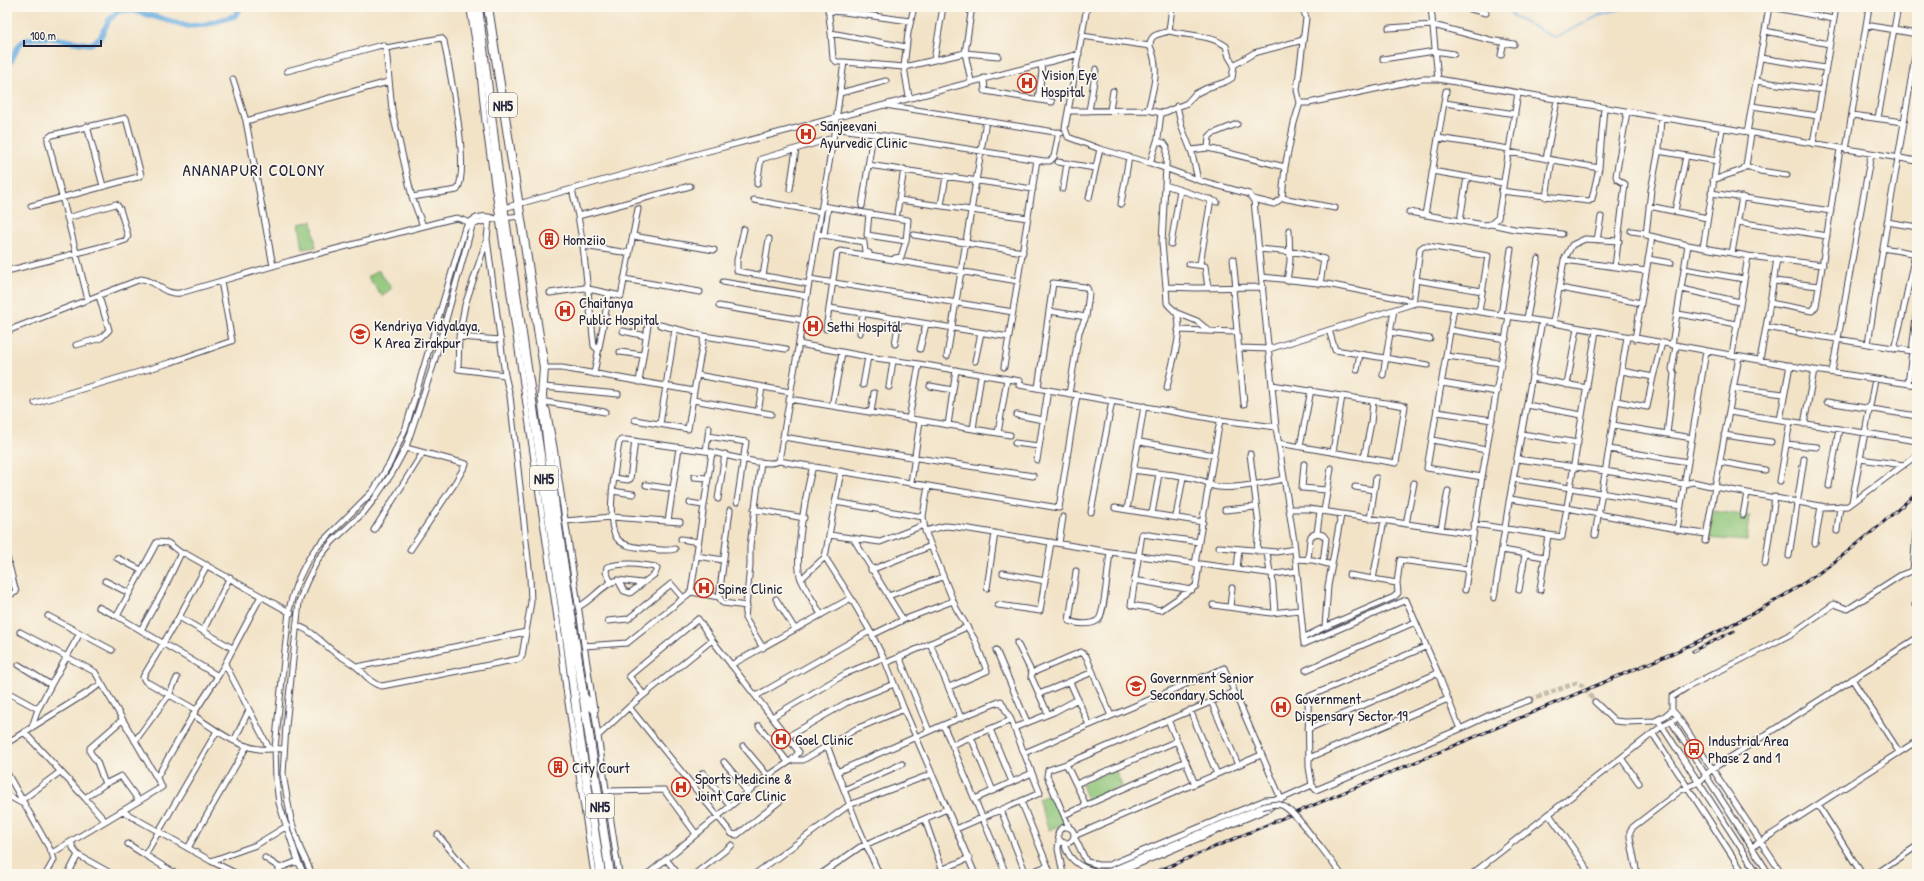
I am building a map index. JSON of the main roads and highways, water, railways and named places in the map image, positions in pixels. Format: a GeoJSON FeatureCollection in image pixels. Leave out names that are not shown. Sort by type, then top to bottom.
{"type":"FeatureCollection","features":[{"type":"Feature","properties":{"kind":"highway"},"geometry":{"type":"LineString","coordinates":[[466,7],[480,47]]}},
{"type":"Feature","properties":{"kind":"highway"},"geometry":{"type":"LineString","coordinates":[[470,7],[480,47]]}},
{"type":"Feature","properties":{"kind":"highway","name":"NH5"},"geometry":{"type":"LineString","coordinates":[[478,7],[480,47],[504,208],[500,218],[562,600],[580,738],[601,874]]}},
{"type":"Feature","properties":{"kind":"highway","name":"NH5"},"geometry":{"type":"LineString","coordinates":[[488,7],[544,368],[544,399],[554,507],[610,874]]}},
{"type":"Feature","properties":{"kind":"highway"},"geometry":{"type":"LineString","coordinates":[[560,639],[568,652]]}},
{"type":"Feature","properties":{"kind":"highway"},"geometry":{"type":"LineString","coordinates":[[582,695],[594,709]]}},
{"type":"Feature","properties":{"kind":"waterway"},"geometry":{"type":"LineString","coordinates":[[7,67],[21,43],[27,40],[44,38],[91,44],[100,38],[109,20],[118,11],[131,10],[188,26],[203,25],[235,16],[241,7]]}},
{"type":"Feature","properties":{"kind":"waterway"},"geometry":{"type":"LineString","coordinates":[[1506,7],[1512,15],[1555,38],[1602,14],[1630,7]]}},
{"type":"Feature","properties":{"kind":"tunnel"},"geometry":{"type":"LineString","coordinates":[[1530,700],[1576,683],[1583,686],[1595,702]]}},
{"type":"Feature","properties":{"kind":"railway"},"geometry":{"type":"LineString","coordinates":[[1151,874],[1673,653],[1714,634],[1773,602],[1830,565],[1875,530],[1917,493]]}},
{"type":"Feature","properties":{"kind":"railway"},"geometry":{"type":"LineString","coordinates":[[1693,651],[1734,631]]}},
{"type":"Feature","properties":{"kind":"place","name":"Vision Eye Hospital"},"geometry":{"type":"Point","coordinates":[1027,83]}},
{"type":"Feature","properties":{"kind":"place","name":"Sanjeevani Ayurvedic Clinic"},"geometry":{"type":"Point","coordinates":[806,134]}},
{"type":"Feature","properties":{"kind":"place","name":"Homziio"},"geometry":{"type":"Point","coordinates":[549,239]}},
{"type":"Feature","properties":{"kind":"place","name":"Chaitanya Public Hospital"},"geometry":{"type":"Point","coordinates":[565,311]}},
{"type":"Feature","properties":{"kind":"place","name":"Sethi Hospital"},"geometry":{"type":"Point","coordinates":[813,326]}},
{"type":"Feature","properties":{"kind":"place","name":"Kendriya Vidyalaya, K Area Zirakpur"},"geometry":{"type":"Point","coordinates":[360,334]}},
{"type":"Feature","properties":{"kind":"place","name":"Spine Clinic"},"geometry":{"type":"Point","coordinates":[704,588]}},
{"type":"Feature","properties":{"kind":"place","name":"Government Senior Secondary School"},"geometry":{"type":"Point","coordinates":[1136,686]}},
{"type":"Feature","properties":{"kind":"place","name":"Government Dispensary Sector 19"},"geometry":{"type":"Point","coordinates":[1281,707]}},
{"type":"Feature","properties":{"kind":"place","name":"Goel Clinic"},"geometry":{"type":"Point","coordinates":[781,739]}},
{"type":"Feature","properties":{"kind":"place","name":"Industrial Area Phase 2 and 1"},"geometry":{"type":"Point","coordinates":[1694,749]}},
{"type":"Feature","properties":{"kind":"place","name":"City Court"},"geometry":{"type":"Point","coordinates":[558,767]}},
{"type":"Feature","properties":{"kind":"place","name":"Sports Medicine & Joint Care Clinic"},"geometry":{"type":"Point","coordinates":[681,787]}},
{"type":"Feature","properties":{"kind":"district","name":"ANANAPURI COLONY"},"geometry":{"type":"Point","coordinates":[254,169]}}]}
